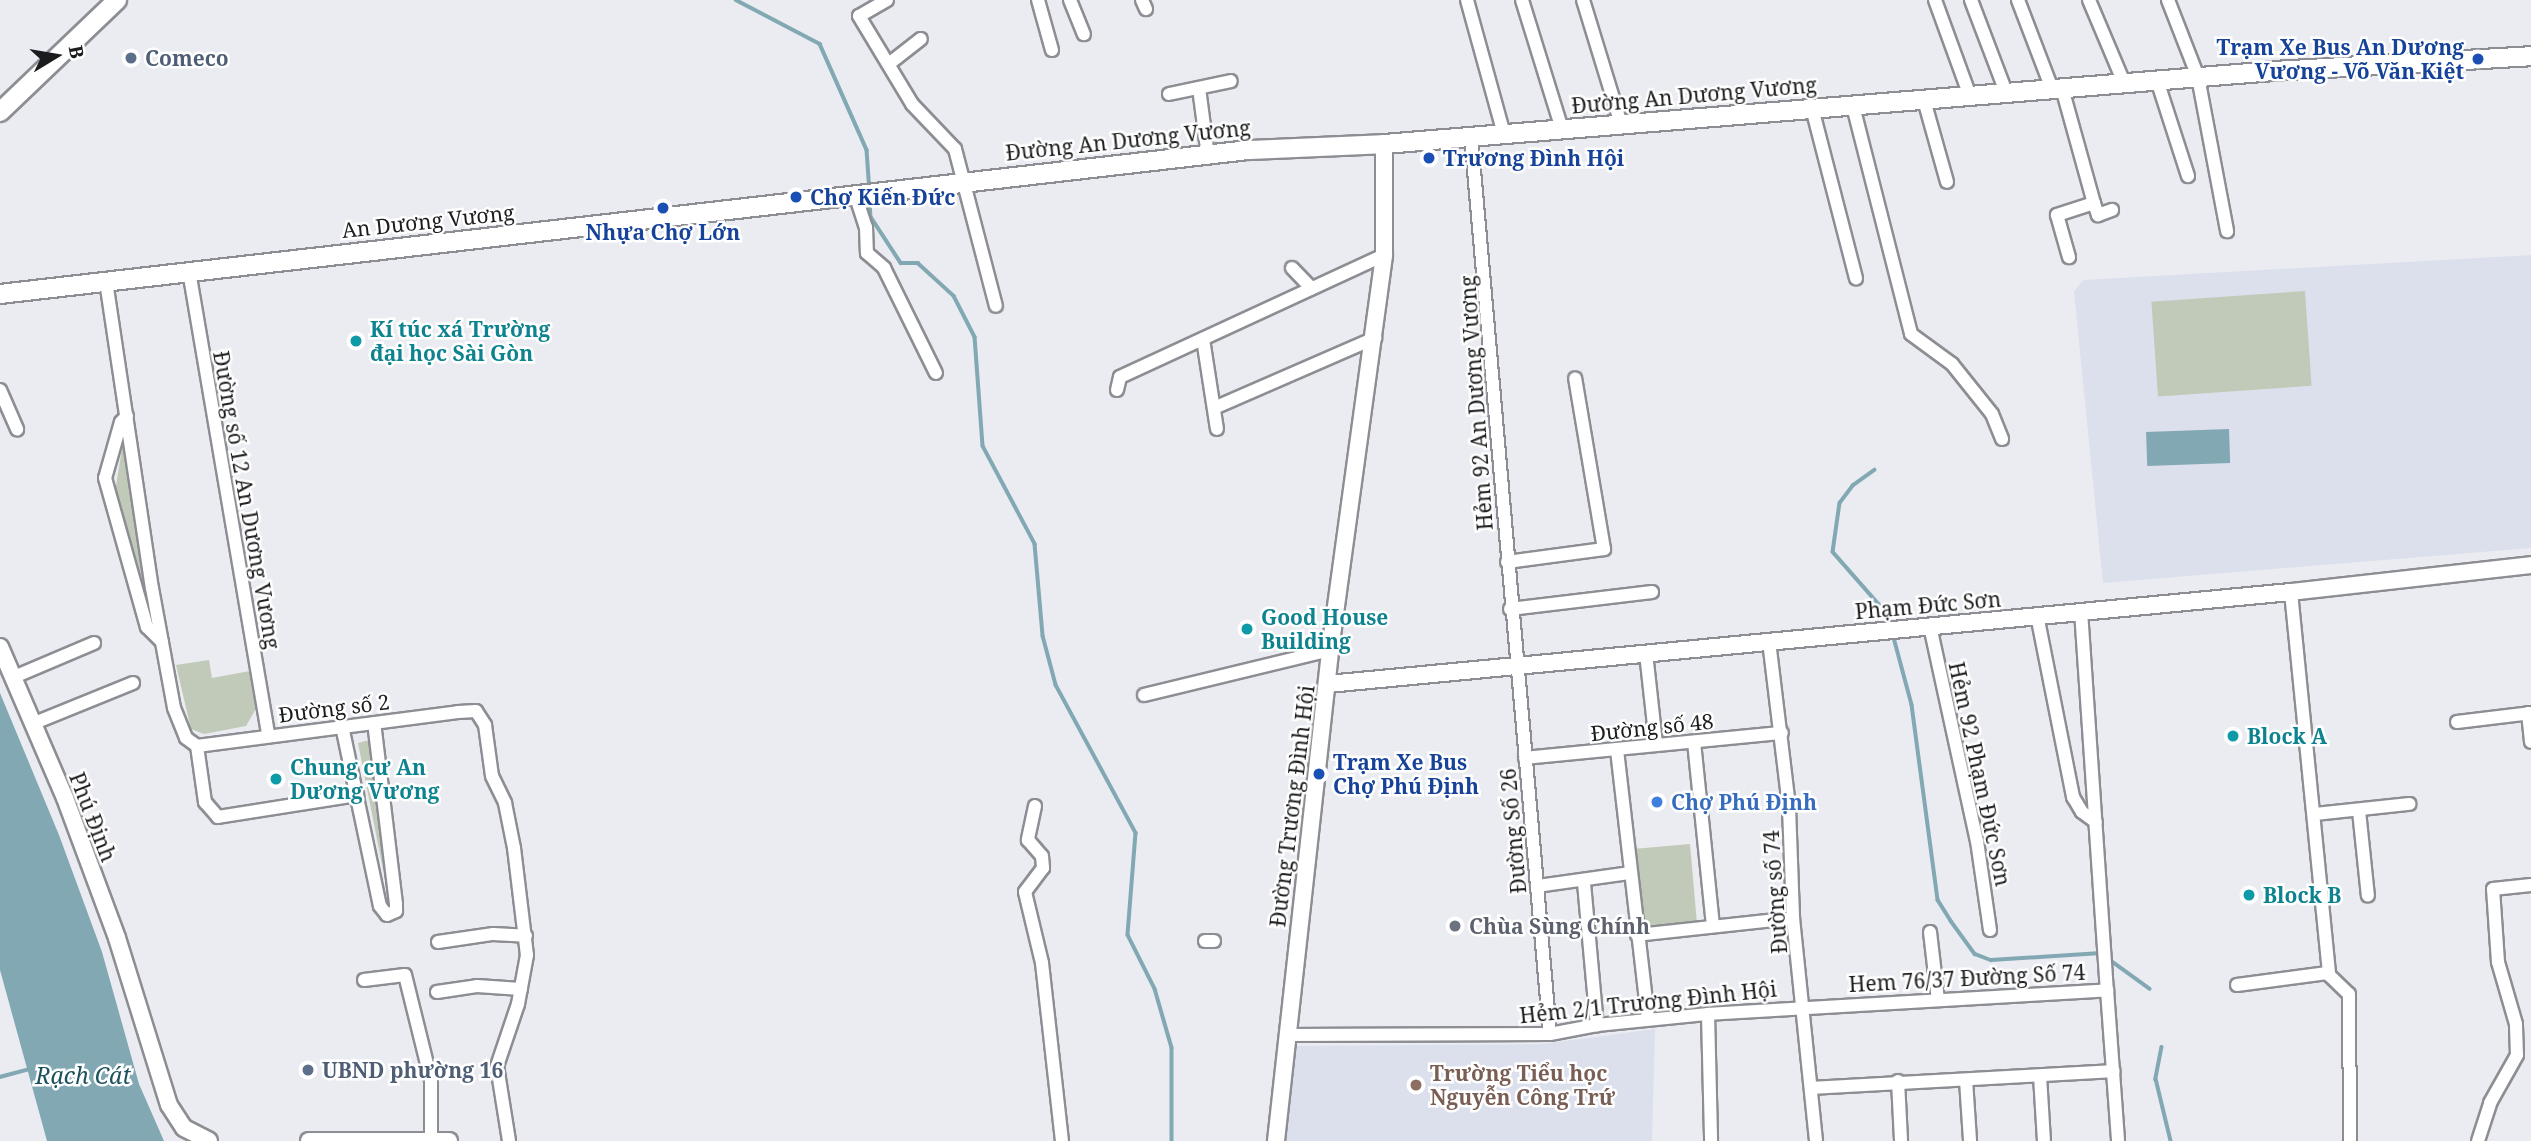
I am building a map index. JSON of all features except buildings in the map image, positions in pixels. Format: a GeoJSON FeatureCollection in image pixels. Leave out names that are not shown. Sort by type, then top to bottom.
{"type":"FeatureCollection","features":[{"type":"Feature","properties":{"kind":"main road"},"geometry":{"type":"LineString","coordinates":[[0,112],[117,0]]}},
{"type":"Feature","properties":{"kind":"main road","name":"Đường An Dương Vương"},"geometry":{"type":"LineString","coordinates":[[858,194],[966,180],[1208,156],[2158,80],[2531,56]]}},
{"type":"Feature","properties":{"kind":"main road","name":"An Dương Vương"},"geometry":{"type":"LineString","coordinates":[[0,294],[858,194]]}},
{"type":"Feature","properties":{"kind":"street"},"geometry":{"type":"LineString","coordinates":[[887,0],[859,16],[890,63],[912,104],[955,149],[966,180],[996,306]]}},
{"type":"Feature","properties":{"kind":"street"},"geometry":{"type":"LineString","coordinates":[[1038,0],[1052,50]]}},
{"type":"Feature","properties":{"kind":"street"},"geometry":{"type":"LineString","coordinates":[[1070,0],[1084,34]]}},
{"type":"Feature","properties":{"kind":"street"},"geometry":{"type":"LineString","coordinates":[[1467,0],[1504,134]]}},
{"type":"Feature","properties":{"kind":"street"},"geometry":{"type":"LineString","coordinates":[[1522,0],[1562,129]]}},
{"type":"Feature","properties":{"kind":"street"},"geometry":{"type":"LineString","coordinates":[[1583,0],[1621,124]]}},
{"type":"Feature","properties":{"kind":"street"},"geometry":{"type":"LineString","coordinates":[[1935,0],[1970,96]]}},
{"type":"Feature","properties":{"kind":"street"},"geometry":{"type":"LineString","coordinates":[[1971,0],[2006,92]]}},
{"type":"Feature","properties":{"kind":"street"},"geometry":{"type":"LineString","coordinates":[[2018,0],[2057,89],[2098,215],[2112,210]]}},
{"type":"Feature","properties":{"kind":"street"},"geometry":{"type":"LineString","coordinates":[[2090,0],[2123,83]]}},
{"type":"Feature","properties":{"kind":"street"},"geometry":{"type":"LineString","coordinates":[[2168,0],[2198,77],[2227,230]]}},
{"type":"Feature","properties":{"kind":"street"},"geometry":{"type":"LineString","coordinates":[[890,63],[921,39]]}},
{"type":"Feature","properties":{"kind":"street"},"geometry":{"type":"LineString","coordinates":[[2158,80],[2188,176]]}},
{"type":"Feature","properties":{"kind":"street"},"geometry":{"type":"LineString","coordinates":[[1169,94],[1231,81]]}},
{"type":"Feature","properties":{"kind":"street"},"geometry":{"type":"LineString","coordinates":[[1199,88],[1208,156]]}},
{"type":"Feature","properties":{"kind":"street"},"geometry":{"type":"LineString","coordinates":[[1924,100],[1947,182]]}},
{"type":"Feature","properties":{"kind":"street"},"geometry":{"type":"LineString","coordinates":[[1853,106],[1911,334],[1952,364],[1992,414],[2002,439]]}},
{"type":"Feature","properties":{"kind":"street"},"geometry":{"type":"LineString","coordinates":[[1812,108],[1856,278]]}},
{"type":"Feature","properties":{"kind":"street","name":"Hẻm 92 An Dương Vương"},"geometry":{"type":"LineString","coordinates":[[1471,136],[1490,316],[1515,666]]}},
{"type":"Feature","properties":{"kind":"street","name":"Đường Trương Đình Hội"},"geometry":{"type":"LineString","coordinates":[[1276,1141],[1330,650],[1375,338],[1384,255],[1384,144]]}},
{"type":"Feature","properties":{"kind":"street"},"geometry":{"type":"LineString","coordinates":[[858,194],[867,232],[867,253],[884,268],[936,373]]}},
{"type":"Feature","properties":{"kind":"street"},"geometry":{"type":"LineString","coordinates":[[2069,257],[2057,215],[2094,203]]}},
{"type":"Feature","properties":{"kind":"street"},"geometry":{"type":"LineString","coordinates":[[1119,383],[1203,340],[1384,255]]}},
{"type":"Feature","properties":{"kind":"street"},"geometry":{"type":"LineString","coordinates":[[1292,268],[1311,288]]}},
{"type":"Feature","properties":{"kind":"street","name":"Đường số 12 An Dương Vương"},"geometry":{"type":"LineString","coordinates":[[189,271],[268,735]]}},
{"type":"Feature","properties":{"kind":"street"},"geometry":{"type":"LineString","coordinates":[[106,281],[162,642],[179,726],[197,746],[205,802],[218,817],[357,795]]}},
{"type":"Feature","properties":{"kind":"street"},"geometry":{"type":"LineString","coordinates":[[1214,408],[1375,338]]}},
{"type":"Feature","properties":{"kind":"street"},"geometry":{"type":"LineString","coordinates":[[1203,340],[1217,429]]}},
{"type":"Feature","properties":{"kind":"street"},"geometry":{"type":"LineString","coordinates":[[1507,562],[1604,549],[1575,378]]}},
{"type":"Feature","properties":{"kind":"street"},"geometry":{"type":"LineString","coordinates":[[0,390],[18,429]]}},
{"type":"Feature","properties":{"kind":"street"},"geometry":{"type":"LineString","coordinates":[[127,416],[121,422],[106,478],[109,502],[147,627],[162,642]]}},
{"type":"Feature","properties":{"kind":"street","name":"Phạm Đức Sơn"},"geometry":{"type":"LineString","coordinates":[[1328,684],[2291,592],[2531,565]]}},
{"type":"Feature","properties":{"kind":"street"},"geometry":{"type":"LineString","coordinates":[[2291,592],[2329,975],[2349,994],[2350,1141]]}},
{"type":"Feature","properties":{"kind":"street"},"geometry":{"type":"LineString","coordinates":[[1510,609],[1652,593]]}},
{"type":"Feature","properties":{"kind":"street"},"geometry":{"type":"LineString","coordinates":[[2081,611],[2107,990]]}},
{"type":"Feature","properties":{"kind":"street"},"geometry":{"type":"LineString","coordinates":[[2037,615],[2073,797],[2082,812],[2095,822]]}},
{"type":"Feature","properties":{"kind":"street","name":"Hẻm 92 Phạm Đức Sơn"},"geometry":{"type":"LineString","coordinates":[[1930,626],[1978,841],[1990,930]]}},
{"type":"Feature","properties":{"kind":"street","name":"Đường số 74"},"geometry":{"type":"LineString","coordinates":[[1769,641],[1782,733],[1793,919],[1816,1141]]}},
{"type":"Feature","properties":{"kind":"street"},"geometry":{"type":"LineString","coordinates":[[14,677],[93,643]]}},
{"type":"Feature","properties":{"kind":"street","name":"Phú Định"},"geometry":{"type":"LineString","coordinates":[[0,647],[65,798],[139,1005],[169,1105],[184,1128],[209,1141]]}},
{"type":"Feature","properties":{"kind":"street"},"geometry":{"type":"LineString","coordinates":[[1144,695],[1330,650]]}},
{"type":"Feature","properties":{"kind":"street","name":"Đường số 48"},"geometry":{"type":"LineString","coordinates":[[1646,653],[1656,744]]}},
{"type":"Feature","properties":{"kind":"street","name":"Đường Số 26"},"geometry":{"type":"LineString","coordinates":[[1515,666],[1550,1034]]}},
{"type":"Feature","properties":{"kind":"street"},"geometry":{"type":"LineString","coordinates":[[32,724],[133,683]]}},
{"type":"Feature","properties":{"kind":"street","name":"Đường số 2"},"geometry":{"type":"LineString","coordinates":[[197,746],[476,711],[485,724],[492,776],[505,803],[526,936]]}},
{"type":"Feature","properties":{"kind":"street"},"geometry":{"type":"LineString","coordinates":[[2457,722],[2530,713],[2531,742]]}},
{"type":"Feature","properties":{"kind":"street"},"geometry":{"type":"LineString","coordinates":[[342,726],[380,906],[383,913],[393,913],[396,904],[374,723]]}},
{"type":"Feature","properties":{"kind":"street","name":"Đường số 48"},"geometry":{"type":"LineString","coordinates":[[1525,758],[1782,733]]}},
{"type":"Feature","properties":{"kind":"street"},"geometry":{"type":"LineString","coordinates":[[1694,742],[1713,925]]}},
{"type":"Feature","properties":{"kind":"street"},"geometry":{"type":"LineString","coordinates":[[1617,750],[1648,1019]]}},
{"type":"Feature","properties":{"kind":"street"},"geometry":{"type":"LineString","coordinates":[[2315,814],[2409,804]]}},
{"type":"Feature","properties":{"kind":"street"},"geometry":{"type":"LineString","coordinates":[[1035,806],[1028,840],[1042,856],[1043,868],[1025,892],[1042,963],[1062,1141]]}},
{"type":"Feature","properties":{"kind":"street"},"geometry":{"type":"LineString","coordinates":[[2359,811],[2368,897]]}},
{"type":"Feature","properties":{"kind":"street"},"geometry":{"type":"LineString","coordinates":[[1537,886],[1584,883],[1630,873]]}},
{"type":"Feature","properties":{"kind":"street"},"geometry":{"type":"LineString","coordinates":[[1584,883],[1597,1024]]}},
{"type":"Feature","properties":{"kind":"street"},"geometry":{"type":"LineString","coordinates":[[2477,1141],[2490,1103],[2517,1055],[2516,1024],[2498,962],[2493,889],[2531,885]]}},
{"type":"Feature","properties":{"kind":"street"},"geometry":{"type":"LineString","coordinates":[[1637,934],[1793,919]]}},
{"type":"Feature","properties":{"kind":"street"},"geometry":{"type":"LineString","coordinates":[[1930,932],[1938,999]]}},
{"type":"Feature","properties":{"kind":"street"},"geometry":{"type":"LineString","coordinates":[[438,942],[494,934],[526,936],[521,989],[497,1066],[509,1141]]}},
{"type":"Feature","properties":{"kind":"street"},"geometry":{"type":"LineString","coordinates":[[364,979],[405,975],[431,1080],[430,1139]]}},
{"type":"Feature","properties":{"kind":"street"},"geometry":{"type":"LineString","coordinates":[[2237,985],[2329,975]]}},
{"type":"Feature","properties":{"kind":"street"},"geometry":{"type":"LineString","coordinates":[[437,992],[477,986],[521,989]]}},
{"type":"Feature","properties":{"kind":"street","name":"Hem 76/37 Đường Số 74"},"geometry":{"type":"LineString","coordinates":[[1804,1006],[2107,990],[2118,1141]]}},
{"type":"Feature","properties":{"kind":"street","name":"Hẻm 2/1 Trương Đình Hội"},"geometry":{"type":"LineString","coordinates":[[1286,1035],[1550,1034],[1597,1024],[1804,1006]]}},
{"type":"Feature","properties":{"kind":"street"},"geometry":{"type":"LineString","coordinates":[[1708,1014],[1711,1141]]}},
{"type":"Feature","properties":{"kind":"street"},"geometry":{"type":"LineString","coordinates":[[1812,1088],[1898,1081],[1966,1080],[2114,1071]]}},
{"type":"Feature","properties":{"kind":"street"},"geometry":{"type":"LineString","coordinates":[[2040,1076],[2044,1141]]}},
{"type":"Feature","properties":{"kind":"street"},"geometry":{"type":"LineString","coordinates":[[1966,1080],[1970,1141]]}},
{"type":"Feature","properties":{"kind":"street"},"geometry":{"type":"LineString","coordinates":[[1898,1081],[1901,1141]]}},
{"type":"Feature","properties":{"kind":"street"},"geometry":{"type":"LineString","coordinates":[[309,1141],[449,1141]]}},
{"type":"Feature","properties":{"kind":"shaded area"},"geometry":{"type":"Polygon","coordinates":[[[2531,255],[2531,548],[2103,583],[2074,291],[2083,280],[2531,255]]]}},
{"type":"Feature","properties":{"kind":"shaded area","name":"Trường Tiểu học Nguyễn Công Trứ"},"geometry":{"type":"Polygon","coordinates":[[[1655,1029],[1652,1141],[1286,1141],[1296,1046],[1542,1044],[1655,1029]]]}},
{"type":"Feature","properties":{"kind":"green space"},"geometry":{"type":"Polygon","coordinates":[[[2305,291],[2312,386],[2158,397],[2151,302],[2305,291]]]}},
{"type":"Feature","properties":{"kind":"green space"},"geometry":{"type":"Polygon","coordinates":[[[123,442],[126,442],[147,593],[115,492],[123,442]]]}},
{"type":"Feature","properties":{"kind":"green space"},"geometry":{"type":"Polygon","coordinates":[[[209,660],[212,678],[250,671],[257,707],[246,726],[204,734],[191,729],[176,665],[209,660]]]}},
{"type":"Feature","properties":{"kind":"green space"},"geometry":{"type":"Polygon","coordinates":[[[372,741],[390,905],[358,743],[372,741]]]}},
{"type":"Feature","properties":{"kind":"green space"},"geometry":{"type":"Polygon","coordinates":[[[1690,844],[1697,923],[1640,928],[1633,849],[1690,844]]]}},
{"type":"Feature","properties":{"kind":"water"},"geometry":{"type":"Polygon","coordinates":[[[2229,429],[2230,463],[2147,466],[2146,432],[2229,429]]]}},
{"type":"Feature","properties":{"kind":"water","name":"Rạch Cát"},"geometry":{"type":"Polygon","coordinates":[[[0,693],[59,835],[102,952],[139,1084],[164,1141],[47,1141],[0,970],[0,693]]]}},
{"type":"Feature","properties":{"kind":"waterway"},"geometry":{"type":"LineString","coordinates":[[736,0],[820,44],[867,150],[870,189]]}},
{"type":"Feature","properties":{"kind":"waterway"},"geometry":{"type":"LineString","coordinates":[[870,200],[871,217],[901,263],[918,263],[954,296],[975,337],[983,446],[1035,544],[1043,636],[1056,685],[1136,833],[1128,935],[1155,989],[1172,1048],[1172,1141]]}},
{"type":"Feature","properties":{"kind":"waterway"},"geometry":{"type":"LineString","coordinates":[[1875,470],[1853,486],[1840,503],[1833,552],[1883,609],[1889,624]]}},
{"type":"Feature","properties":{"kind":"waterway"},"geometry":{"type":"LineString","coordinates":[[1893,634],[1912,705],[1938,900],[1951,921],[1975,954],[1991,960],[2101,953]]}},
{"type":"Feature","properties":{"kind":"waterway"},"geometry":{"type":"LineString","coordinates":[[2110,960],[2150,989]]}},
{"type":"Feature","properties":{"kind":"waterway"},"geometry":{"type":"LineString","coordinates":[[2162,1047],[2156,1079],[2171,1141]]}},
{"type":"Feature","properties":{"kind":"waterway"},"geometry":{"type":"LineString","coordinates":[[0,1077],[29,1069]]}},
{"type":"Feature","properties":{"kind":"place","name":"Comeco"},"geometry":{"type":"Point","coordinates":[131,58]}},
{"type":"Feature","properties":{"kind":"place","name":"Trạm Xe Bus An Dương Vương - Võ Văn Kiệt"},"geometry":{"type":"Point","coordinates":[2478,59]}},
{"type":"Feature","properties":{"kind":"place","name":"Trương Đình Hội"},"geometry":{"type":"Point","coordinates":[1429,158]}},
{"type":"Feature","properties":{"kind":"place","name":"Chợ Kiến Đức"},"geometry":{"type":"Point","coordinates":[796,197]}},
{"type":"Feature","properties":{"kind":"place","name":"Nhựa Chợ Lớn"},"geometry":{"type":"Point","coordinates":[663,208]}},
{"type":"Feature","properties":{"kind":"place","name":"Kí túc xá Trường đại học Sài Gòn"},"geometry":{"type":"Point","coordinates":[356,341]}},
{"type":"Feature","properties":{"kind":"place","name":"Good House Building"},"geometry":{"type":"Point","coordinates":[1247,629]}},
{"type":"Feature","properties":{"kind":"place","name":"Block A"},"geometry":{"type":"Point","coordinates":[2233,736]}},
{"type":"Feature","properties":{"kind":"place","name":"Trạm Xe Bus Chợ Phú Định"},"geometry":{"type":"Point","coordinates":[1319,774]}},
{"type":"Feature","properties":{"kind":"place","name":"Chung cư An Dương Vương"},"geometry":{"type":"Point","coordinates":[276,779]}},
{"type":"Feature","properties":{"kind":"place","name":"Chợ Phú Định"},"geometry":{"type":"Point","coordinates":[1657,802]}},
{"type":"Feature","properties":{"kind":"place","name":"Block B"},"geometry":{"type":"Point","coordinates":[2249,895]}},
{"type":"Feature","properties":{"kind":"place","name":"Chùa Sùng Chính"},"geometry":{"type":"Point","coordinates":[1455,926]}},
{"type":"Feature","properties":{"kind":"place","name":"UBND phường 16"},"geometry":{"type":"Point","coordinates":[308,1070]}},
{"type":"Feature","properties":{"kind":"place","name":"Trường Tiểu học Nguyễn Công Trứ"},"geometry":{"type":"Point","coordinates":[1416,1085]}}]}
